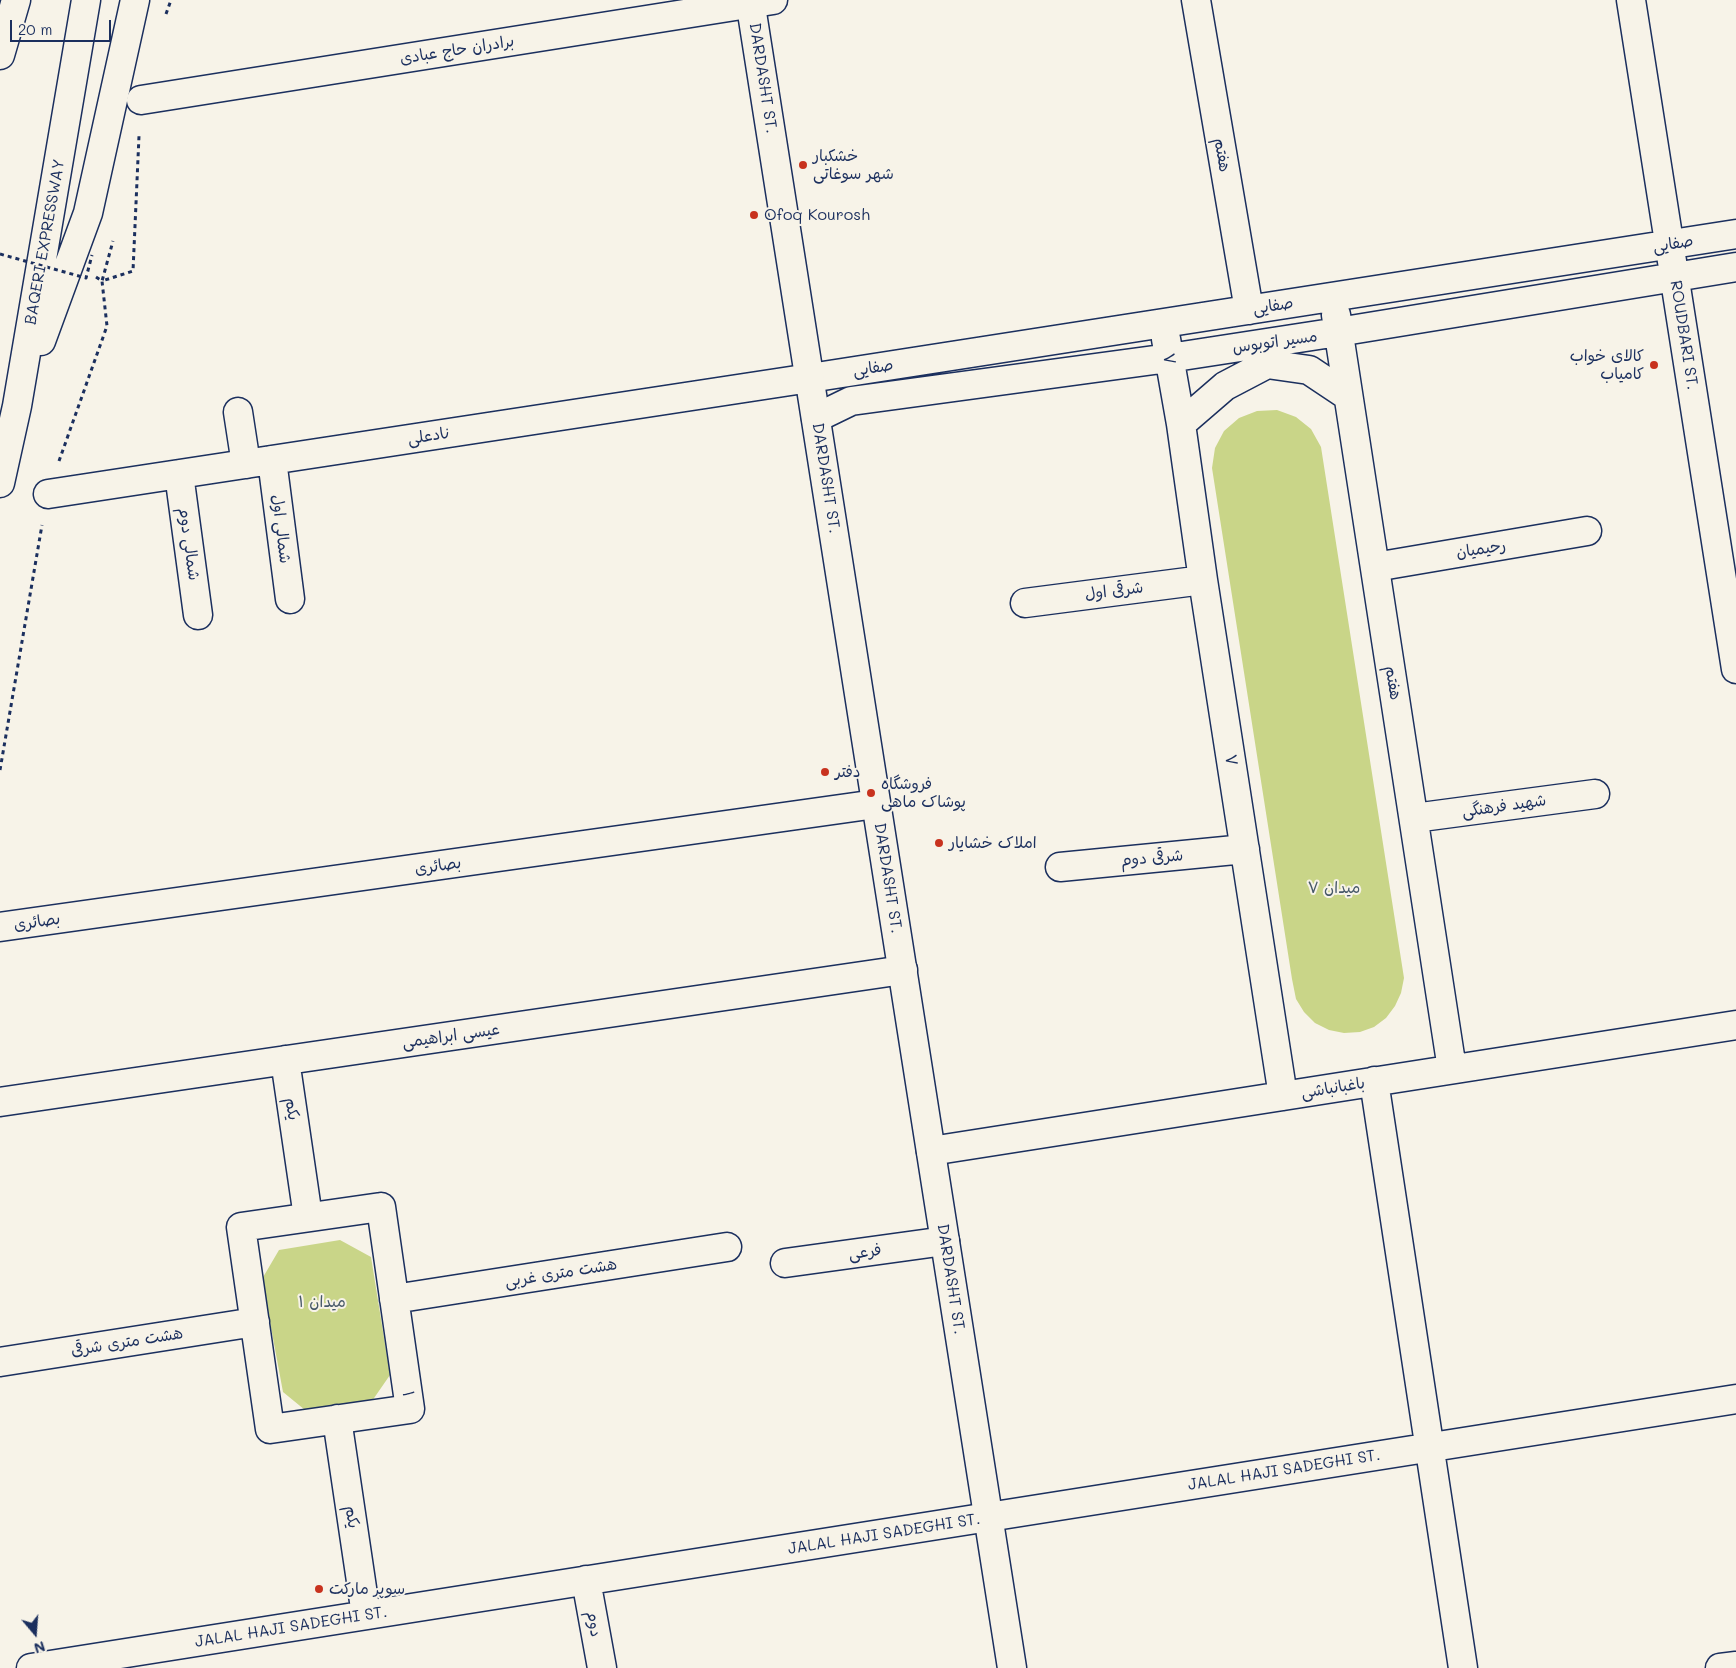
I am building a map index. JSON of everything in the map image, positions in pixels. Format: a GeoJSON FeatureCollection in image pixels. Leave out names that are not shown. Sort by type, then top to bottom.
{"type":"FeatureCollection","features":[{"type":"Feature","properties":{"kind":"main road"},"geometry":{"type":"LineString","coordinates":[[0,55],[16,0]]}},
{"type":"Feature","properties":{"kind":"main road","name":"BAQERI EXPRESSWAY"},"geometry":{"type":"LineString","coordinates":[[0,483],[17,406],[86,0]]}},
{"type":"Feature","properties":{"kind":"main road"},"geometry":{"type":"LineString","coordinates":[[17,406],[88,214],[135,0]]}},
{"type":"Feature","properties":{"kind":"main road","name":"هفتم"},"geometry":{"type":"LineString","coordinates":[[1196,0],[1248,310]]}},
{"type":"Feature","properties":{"kind":"main road","name":"ROUDBARI ST."},"geometry":{"type":"LineString","coordinates":[[1631,0],[1736,669]]}},
{"type":"Feature","properties":{"kind":"main road","name":"برادران حاج عبادی"},"geometry":{"type":"LineString","coordinates":[[141,100],[758,1]]}},
{"type":"Feature","properties":{"kind":"main road","name":"DARDASHT ST."},"geometry":{"type":"LineString","coordinates":[[758,1],[816,418],[1012,1668]]}},
{"type":"Feature","properties":{"kind":"main road","name":"صفایی"},"geometry":{"type":"LineString","coordinates":[[810,378],[1736,234]]}},
{"type":"Feature","properties":{"kind":"main road","name":"مسیر اتوبوس"},"geometry":{"type":"LineString","coordinates":[[816,418],[851,401],[1169,358],[1736,267]]}},
{"type":"Feature","properties":{"kind":"main road","name":"هفتم"},"geometry":{"type":"LineString","coordinates":[[1333,297],[1452,1070]]}},
{"type":"Feature","properties":{"kind":"main road","name":"۷"},"geometry":{"type":"LineString","coordinates":[[1163,323],[1181,424],[1203,580],[1283,1096]]}},
{"type":"Feature","properties":{"kind":"main road"},"geometry":{"type":"LineString","coordinates":[[1181,424],[1225,386],[1267,364],[1309,370],[1348,396]]}},
{"type":"Feature","properties":{"kind":"main road","name":"نادعلی"},"geometry":{"type":"LineString","coordinates":[[48,494],[810,378]]}},
{"type":"Feature","properties":{"kind":"main road"},"geometry":{"type":"LineString","coordinates":[[238,412],[246,464]]}},
{"type":"Feature","properties":{"kind":"main road","name":"شمالی اول"},"geometry":{"type":"LineString","coordinates":[[272,460],[290,599]]}},
{"type":"Feature","properties":{"kind":"main road","name":"شمالی دوم"},"geometry":{"type":"LineString","coordinates":[[179,474],[198,615]]}},
{"type":"Feature","properties":{"kind":"main road","name":"رحیمیان"},"geometry":{"type":"LineString","coordinates":[[1375,567],[1587,531]]}},
{"type":"Feature","properties":{"kind":"main road","name":"شرقی اول"},"geometry":{"type":"LineString","coordinates":[[1025,603],[1203,580]]}},
{"type":"Feature","properties":{"kind":"main road","name":"شهید فرهنگی"},"geometry":{"type":"LineString","coordinates":[[1414,818],[1595,794]]}},
{"type":"Feature","properties":{"kind":"main road","name":"بصائری"},"geometry":{"type":"LineString","coordinates":[[0,927],[876,804]]}},
{"type":"Feature","properties":{"kind":"main road","name":"شرقی دوم"},"geometry":{"type":"LineString","coordinates":[[1060,867],[1245,849]]}},
{"type":"Feature","properties":{"kind":"main road","name":"عیسی ابراهیمی"},"geometry":{"type":"LineString","coordinates":[[0,1102],[902,970]]}},
{"type":"Feature","properties":{"kind":"main road","name":"باغبانباشی"},"geometry":{"type":"LineString","coordinates":[[931,1151],[1736,1025]]}},
{"type":"Feature","properties":{"kind":"main road","name":"یکم"},"geometry":{"type":"LineString","coordinates":[[285,1060],[308,1217]]}},
{"type":"Feature","properties":{"kind":"main road"},"geometry":{"type":"LineString","coordinates":[[1374,1081],[1463,1668]]}},
{"type":"Feature","properties":{"kind":"main road","name":"۱"},"geometry":{"type":"LineString","coordinates":[[381,1207],[394,1299],[410,1409],[270,1429],[241,1227],[381,1207]]}},
{"type":"Feature","properties":{"kind":"main road","name":"فرعی"},"geometry":{"type":"LineString","coordinates":[[785,1263],[945,1241]]}},
{"type":"Feature","properties":{"kind":"main road","name":"هشت متری غربی"},"geometry":{"type":"LineString","coordinates":[[394,1299],[727,1247]]}},
{"type":"Feature","properties":{"kind":"main road","name":"هشت متری شرقی"},"geometry":{"type":"LineString","coordinates":[[0,1362],[255,1322]]}},
{"type":"Feature","properties":{"kind":"main road","name":"JALAL HAJI SADEGHI ST."},"geometry":{"type":"LineString","coordinates":[[31,1668],[1736,1399]]}},
{"type":"Feature","properties":{"kind":"main road","name":"یکم"},"geometry":{"type":"LineString","coordinates":[[338,1419],[366,1615]]}},
{"type":"Feature","properties":{"kind":"main road","name":"دوم"},"geometry":{"type":"LineString","coordinates":[[586,1580],[602,1668]]}},
{"type":"Feature","properties":{"kind":"main road"},"geometry":{"type":"LineString","coordinates":[[1720,1668],[1736,1666]]}},
{"type":"Feature","properties":{"kind":"path"},"geometry":{"type":"LineString","coordinates":[[165,18],[170,0]]}},
{"type":"Feature","properties":{"kind":"path"},"geometry":{"type":"LineString","coordinates":[[0,770],[48,494],[107,326],[102,280],[133,271],[141,100]]}},
{"type":"Feature","properties":{"kind":"path"},"geometry":{"type":"LineString","coordinates":[[0,254],[86,278],[92,255]]}},
{"type":"Feature","properties":{"kind":"green space","name":"میدان ۷"},"geometry":{"type":"Polygon","coordinates":[[[1277,410],[1296,417],[1311,429],[1321,447],[1404,978],[1401,993],[1395,1006],[1386,1018],[1374,1027],[1360,1032],[1344,1033],[1329,1030],[1315,1023],[1304,1012],[1296,999],[1212,468],[1215,448],[1224,431],[1239,418],[1257,411],[1277,410]]]}},
{"type":"Feature","properties":{"kind":"green space","name":"میدان ۱"},"geometry":{"type":"Polygon","coordinates":[[[340,1240],[371,1257],[390,1375],[372,1401],[305,1410],[283,1392],[262,1279],[279,1250],[340,1240]]]}},
{"type":"Feature","properties":{"kind":"place","name":"خشکبار شهر سوغاتی"},"geometry":{"type":"Point","coordinates":[803,165]}},
{"type":"Feature","properties":{"kind":"place","name":"Ofoq Kourosh"},"geometry":{"type":"Point","coordinates":[754,215]}},
{"type":"Feature","properties":{"kind":"place","name":"کالای خواب کامیاب"},"geometry":{"type":"Point","coordinates":[1654,365]}},
{"type":"Feature","properties":{"kind":"place","name":"دفتر"},"geometry":{"type":"Point","coordinates":[825,772]}},
{"type":"Feature","properties":{"kind":"place","name":"فروشگاه پوشاک ماهی"},"geometry":{"type":"Point","coordinates":[871,793]}},
{"type":"Feature","properties":{"kind":"place","name":"املاک خشایار"},"geometry":{"type":"Point","coordinates":[939,843]}},
{"type":"Feature","properties":{"kind":"place","name":"سوپر مارکت"},"geometry":{"type":"Point","coordinates":[319,1589]}}]}
